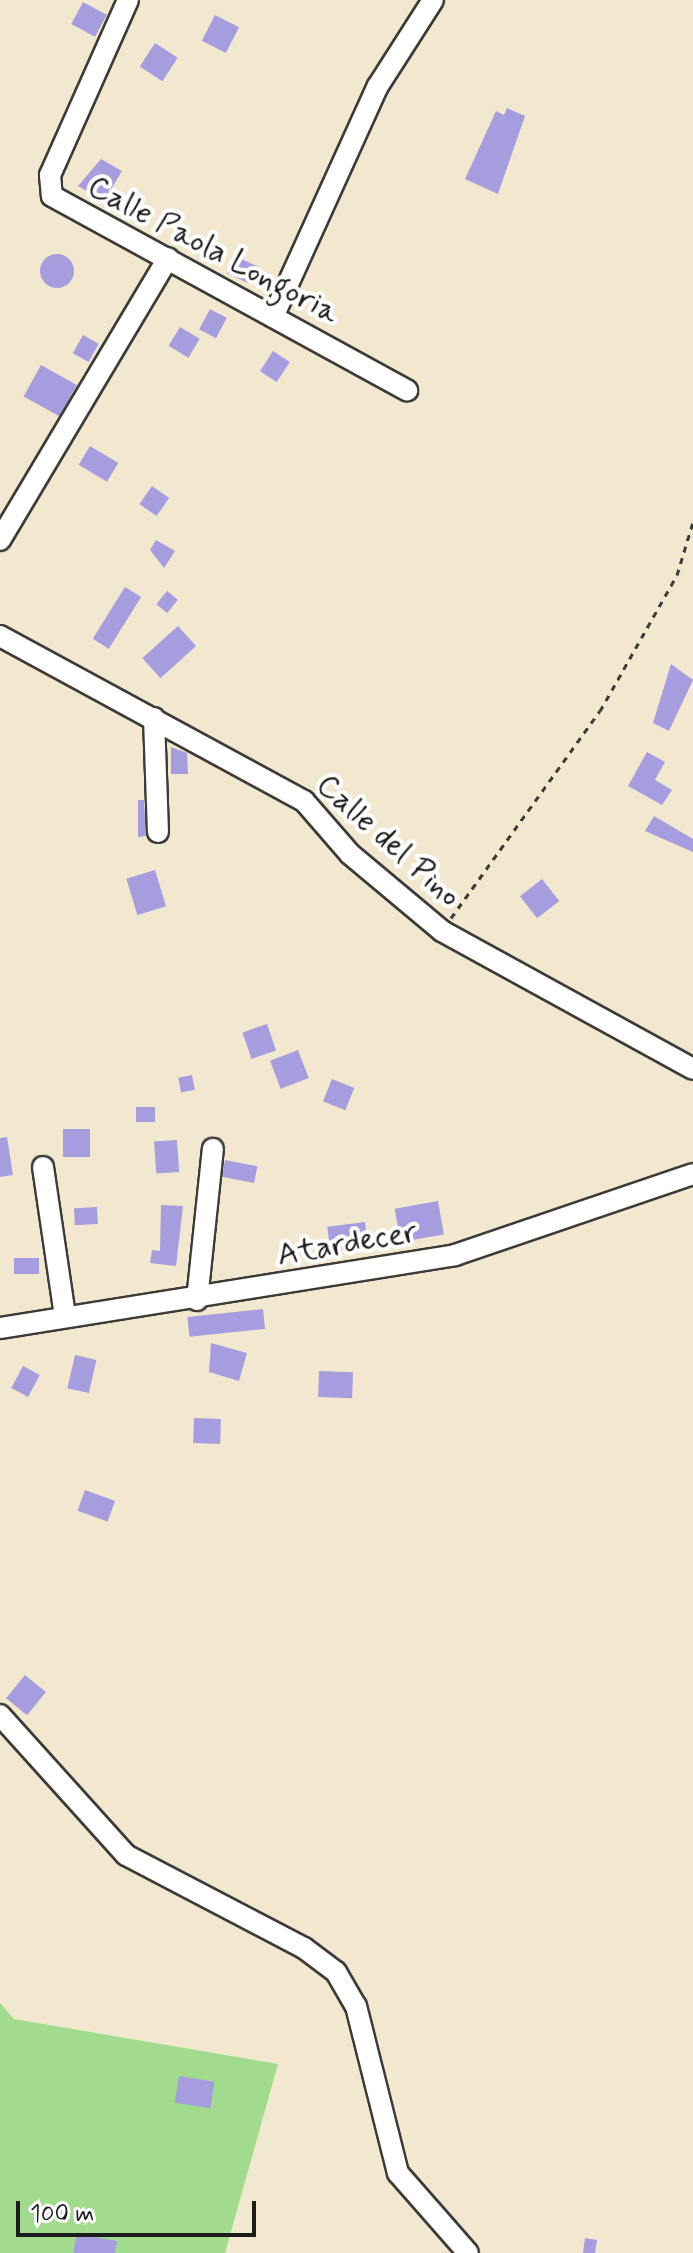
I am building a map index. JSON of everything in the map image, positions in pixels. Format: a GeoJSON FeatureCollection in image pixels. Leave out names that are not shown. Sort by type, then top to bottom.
{"type":"FeatureCollection","features":[{"type":"Feature","properties":{"kind":"street","name":"Calle Paola Longoria"},"geometry":{"type":"LineString","coordinates":[[128,0],[49,190],[407,390]]}},
{"type":"Feature","properties":{"kind":"street"},"geometry":{"type":"LineString","coordinates":[[273,317],[378,86],[433,0]]}},
{"type":"Feature","properties":{"kind":"street"},"geometry":{"type":"LineString","coordinates":[[0,540],[168,258]]}},
{"type":"Feature","properties":{"kind":"street","name":"Calle del Pino"},"geometry":{"type":"LineString","coordinates":[[0,636],[304,801],[350,854],[442,931],[693,1069]]}},
{"type":"Feature","properties":{"kind":"street"},"geometry":{"type":"LineString","coordinates":[[154,718],[158,832]]}},
{"type":"Feature","properties":{"kind":"street"},"geometry":{"type":"LineString","coordinates":[[197,1300],[213,1149]]}},
{"type":"Feature","properties":{"kind":"street"},"geometry":{"type":"LineString","coordinates":[[43,1167],[65,1316]]}},
{"type":"Feature","properties":{"kind":"street","name":"Atardecer"},"geometry":{"type":"LineString","coordinates":[[0,1328],[65,1316],[197,1300],[455,1255],[693,1174]]}},
{"type":"Feature","properties":{"kind":"street"},"geometry":{"type":"LineString","coordinates":[[0,1715],[126,1855],[304,1948],[336,1972],[356,2006],[398,2173],[468,2253]]}},
{"type":"Feature","properties":{"kind":"path"},"geometry":{"type":"LineString","coordinates":[[442,931],[600,711],[677,575],[693,522]]}},
{"type":"Feature","properties":{"kind":"green space"},"geometry":{"type":"Polygon","coordinates":[[[0,2003],[14,2019],[278,2064],[225,2253],[0,2253],[0,2003]]]}},
{"type":"Feature","properties":{"kind":"building"},"geometry":{"type":"Polygon","coordinates":[[[83,2],[107,15],[95,37],[71,24],[83,2]]]}},
{"type":"Feature","properties":{"kind":"building"},"geometry":{"type":"Polygon","coordinates":[[[215,15],[239,27],[226,53],[202,41],[215,15]]]}},
{"type":"Feature","properties":{"kind":"building"},"geometry":{"type":"Polygon","coordinates":[[[155,43],[178,58],[162,81],[140,66],[155,43]]]}},
{"type":"Feature","properties":{"kind":"building"},"geometry":{"type":"Polygon","coordinates":[[[507,108],[525,116],[498,194],[465,179],[496,111],[504,115],[507,108]]]}},
{"type":"Feature","properties":{"kind":"building"},"geometry":{"type":"Polygon","coordinates":[[[101,159],[122,171],[104,201],[78,186],[101,159]]]}},
{"type":"Feature","properties":{"kind":"building"},"geometry":{"type":"Polygon","coordinates":[[[57,254],[69,259],[74,271],[69,283],[57,288],[45,283],[40,271],[45,259],[57,254]]]}},
{"type":"Feature","properties":{"kind":"building"},"geometry":{"type":"Polygon","coordinates":[[[235,256],[259,267],[251,284],[227,273],[235,256]]]}},
{"type":"Feature","properties":{"kind":"building"},"geometry":{"type":"Polygon","coordinates":[[[210,309],[227,318],[216,338],[199,329],[210,309]]]}},
{"type":"Feature","properties":{"kind":"building"},"geometry":{"type":"Polygon","coordinates":[[[180,327],[200,339],[188,358],[169,346],[180,327]]]}},
{"type":"Feature","properties":{"kind":"building"},"geometry":{"type":"Polygon","coordinates":[[[83,335],[99,344],[89,362],[73,353],[83,335]]]}},
{"type":"Feature","properties":{"kind":"building"},"geometry":{"type":"Polygon","coordinates":[[[273,351],[290,362],[277,382],[260,371],[273,351]]]}},
{"type":"Feature","properties":{"kind":"building"},"geometry":{"type":"Polygon","coordinates":[[[41,365],[77,385],[59,416],[24,396],[41,365]]]}},
{"type":"Feature","properties":{"kind":"building"},"geometry":{"type":"Polygon","coordinates":[[[90,446],[118,463],[107,482],[79,465],[90,446]]]}},
{"type":"Feature","properties":{"kind":"building"},"geometry":{"type":"Polygon","coordinates":[[[152,486],[169,498],[157,516],[139,504],[152,486]]]}},
{"type":"Feature","properties":{"kind":"building"},"geometry":{"type":"Polygon","coordinates":[[[156,540],[175,551],[164,568],[150,550],[156,540]]]}},
{"type":"Feature","properties":{"kind":"building"},"geometry":{"type":"Polygon","coordinates":[[[125,587],[141,597],[109,649],[93,639],[125,587]]]}},
{"type":"Feature","properties":{"kind":"building"},"geometry":{"type":"Polygon","coordinates":[[[167,591],[178,600],[167,613],[156,604],[167,591]]]}},
{"type":"Feature","properties":{"kind":"building"},"geometry":{"type":"Polygon","coordinates":[[[178,626],[196,646],[160,678],[142,658],[178,626]]]}},
{"type":"Feature","properties":{"kind":"building"},"geometry":{"type":"Polygon","coordinates":[[[671,664],[693,680],[669,731],[653,723],[671,664]]]}},
{"type":"Feature","properties":{"kind":"building"},"geometry":{"type":"Polygon","coordinates":[[[171,747],[187,753],[188,774],[171,774],[171,747]]]}},
{"type":"Feature","properties":{"kind":"building"},"geometry":{"type":"Polygon","coordinates":[[[647,752],[665,762],[655,780],[672,790],[662,805],[628,786],[647,752]]]}},
{"type":"Feature","properties":{"kind":"building"},"geometry":{"type":"Polygon","coordinates":[[[138,800],[144,800],[146,836],[138,837],[138,800]]]}},
{"type":"Feature","properties":{"kind":"building"},"geometry":{"type":"Polygon","coordinates":[[[654,816],[693,839],[693,852],[645,831],[654,816]]]}},
{"type":"Feature","properties":{"kind":"building"},"geometry":{"type":"Polygon","coordinates":[[[155,870],[166,906],[137,915],[126,879],[155,870]]]}},
{"type":"Feature","properties":{"kind":"building"},"geometry":{"type":"Polygon","coordinates":[[[542,879],[559,901],[537,918],[520,896],[542,879]]]}},
{"type":"Feature","properties":{"kind":"building"},"geometry":{"type":"Polygon","coordinates":[[[267,1024],[276,1050],[252,1059],[242,1032],[267,1024]]]}},
{"type":"Feature","properties":{"kind":"building"},"geometry":{"type":"Polygon","coordinates":[[[298,1050],[309,1078],[281,1089],[270,1061],[298,1050]]]}},
{"type":"Feature","properties":{"kind":"building"},"geometry":{"type":"Polygon","coordinates":[[[192,1075],[195,1090],[181,1092],[178,1078],[192,1075]]]}},
{"type":"Feature","properties":{"kind":"building"},"geometry":{"type":"Polygon","coordinates":[[[332,1079],[354,1088],[345,1110],[323,1101],[332,1079]]]}},
{"type":"Feature","properties":{"kind":"building"},"geometry":{"type":"Polygon","coordinates":[[[136,1107],[155,1107],[155,1122],[136,1122],[136,1107]]]}},
{"type":"Feature","properties":{"kind":"building"},"geometry":{"type":"Polygon","coordinates":[[[63,1129],[90,1129],[90,1157],[63,1157],[63,1129]]]}},
{"type":"Feature","properties":{"kind":"building"},"geometry":{"type":"Polygon","coordinates":[[[7,1137],[13,1175],[0,1177],[0,1138],[7,1137]]]}},
{"type":"Feature","properties":{"kind":"building"},"geometry":{"type":"Polygon","coordinates":[[[177,1140],[179,1172],[156,1174],[154,1142],[177,1140]]]}},
{"type":"Feature","properties":{"kind":"building"},"geometry":{"type":"Polygon","coordinates":[[[225,1160],[257,1166],[254,1183],[222,1177],[225,1160]]]}},
{"type":"Feature","properties":{"kind":"building"},"geometry":{"type":"Polygon","coordinates":[[[438,1201],[444,1234],[401,1242],[395,1209],[438,1201]]]}},
{"type":"Feature","properties":{"kind":"building"},"geometry":{"type":"Polygon","coordinates":[[[161,1205],[183,1206],[176,1266],[150,1263],[152,1250],[160,1251],[161,1205]]]}},
{"type":"Feature","properties":{"kind":"building"},"geometry":{"type":"Polygon","coordinates":[[[97,1207],[98,1224],[75,1225],[74,1208],[97,1207]]]}},
{"type":"Feature","properties":{"kind":"building"},"geometry":{"type":"Polygon","coordinates":[[[365,1222],[368,1248],[330,1252],[327,1227],[365,1222]]]}},
{"type":"Feature","properties":{"kind":"building"},"geometry":{"type":"Polygon","coordinates":[[[14,1258],[39,1258],[39,1274],[14,1274],[14,1258]]]}},
{"type":"Feature","properties":{"kind":"building"},"geometry":{"type":"Polygon","coordinates":[[[263,1309],[265,1329],[190,1337],[187,1317],[263,1309]]]}},
{"type":"Feature","properties":{"kind":"building"},"geometry":{"type":"Polygon","coordinates":[[[211,1343],[247,1353],[239,1381],[209,1372],[211,1343]]]}},
{"type":"Feature","properties":{"kind":"building"},"geometry":{"type":"Polygon","coordinates":[[[75,1355],[96,1360],[89,1393],[67,1388],[75,1355]]]}},
{"type":"Feature","properties":{"kind":"building"},"geometry":{"type":"Polygon","coordinates":[[[23,1366],[40,1375],[28,1397],[11,1388],[23,1366]]]}},
{"type":"Feature","properties":{"kind":"building"},"geometry":{"type":"Polygon","coordinates":[[[319,1371],[353,1372],[352,1398],[318,1397],[319,1371]]]}},
{"type":"Feature","properties":{"kind":"building"},"geometry":{"type":"Polygon","coordinates":[[[194,1418],[221,1419],[220,1444],[193,1443],[194,1418]]]}},
{"type":"Feature","properties":{"kind":"building"},"geometry":{"type":"Polygon","coordinates":[[[85,1490],[115,1501],[108,1522],[77,1511],[85,1490]]]}},
{"type":"Feature","properties":{"kind":"building"},"geometry":{"type":"Polygon","coordinates":[[[25,1675],[46,1692],[27,1715],[6,1698],[25,1675]]]}},
{"type":"Feature","properties":{"kind":"building"},"geometry":{"type":"Polygon","coordinates":[[[179,2076],[215,2082],[210,2108],[175,2103],[179,2076]]]}},
{"type":"Feature","properties":{"kind":"building"},"geometry":{"type":"Polygon","coordinates":[[[77,2234],[117,2241],[115,2253],[73,2253],[77,2234]]]}},
{"type":"Feature","properties":{"kind":"building"},"geometry":{"type":"Polygon","coordinates":[[[585,2238],[597,2240],[595,2253],[583,2253],[585,2238]]]}}]}
